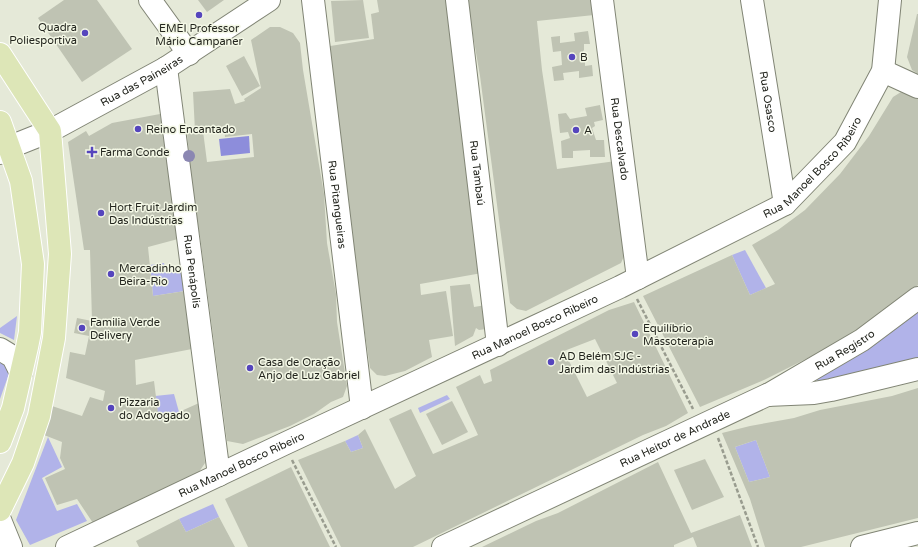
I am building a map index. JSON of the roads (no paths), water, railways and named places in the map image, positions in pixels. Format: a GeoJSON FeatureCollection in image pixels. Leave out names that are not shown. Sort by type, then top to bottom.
{"type":"FeatureCollection","features":[{"type":"Feature","properties":{"kind":"main road"},"geometry":{"type":"LineString","coordinates":[[0,54],[50,130],[60,254],[54,338],[39,416],[23,464],[0,510]]}},
{"type":"Feature","properties":{"kind":"main road"},"geometry":{"type":"LineString","coordinates":[[0,122],[5,150],[21,181],[32,264],[30,332],[13,408],[0,442]]}},
{"type":"Feature","properties":{"kind":"street"},"geometry":{"type":"LineString","coordinates":[[150,0],[189,54]]}},
{"type":"Feature","properties":{"kind":"street","name":"Rua das Paineiras"},"geometry":{"type":"LineString","coordinates":[[5,150],[50,130],[166,68],[269,0]]}},
{"type":"Feature","properties":{"kind":"street","name":"Rua Pitangueiras"},"geometry":{"type":"LineString","coordinates":[[313,0],[362,408]]}},
{"type":"Feature","properties":{"kind":"street","name":"Rua Tambaú"},"geometry":{"type":"LineString","coordinates":[[456,0],[498,345]]}},
{"type":"Feature","properties":{"kind":"street","name":"Rua Descalvado"},"geometry":{"type":"LineString","coordinates":[[602,0],[633,281]]}},
{"type":"Feature","properties":{"kind":"street","name":"Rua Osasco"},"geometry":{"type":"LineString","coordinates":[[752,0],[785,204]]}},
{"type":"Feature","properties":{"kind":"street","name":"Rua Manoel Bosco Ribeiro"},"geometry":{"type":"LineString","coordinates":[[67,547],[633,281],[785,204],[845,142],[883,71],[890,0]]}},
{"type":"Feature","properties":{"kind":"street","name":"Rua Penápolis"},"geometry":{"type":"LineString","coordinates":[[166,68],[219,475]]}},
{"type":"Feature","properties":{"kind":"street"},"geometry":{"type":"LineString","coordinates":[[883,71],[918,87]]}},
{"type":"Feature","properties":{"kind":"street","name":"Rua Registro"},"geometry":{"type":"LineString","coordinates":[[767,395],[862,340],[918,298]]}},
{"type":"Feature","properties":{"kind":"street"},"geometry":{"type":"LineString","coordinates":[[0,349],[13,357],[21,372]]}},
{"type":"Feature","properties":{"kind":"street","name":"Rua Heitor de Andrade"},"geometry":{"type":"LineString","coordinates":[[443,547],[767,395],[826,391],[918,369]]}},
{"type":"Feature","properties":{"kind":"street"},"geometry":{"type":"LineString","coordinates":[[0,520],[11,547]]}},
{"type":"Feature","properties":{"kind":"street"},"geometry":{"type":"LineString","coordinates":[[862,547],[918,533]]}},
{"type":"Feature","properties":{"kind":"place","name":"EMEI Professor Mário Campaner"},"geometry":{"type":"Point","coordinates":[199,15]}},
{"type":"Feature","properties":{"kind":"place","name":"Quadra Poliesportiva"},"geometry":{"type":"Point","coordinates":[85,33]}},
{"type":"Feature","properties":{"kind":"place","name":"B"},"geometry":{"type":"Point","coordinates":[572,57]}},
{"type":"Feature","properties":{"kind":"place","name":"Reino Encantado"},"geometry":{"type":"Point","coordinates":[138,129]}},
{"type":"Feature","properties":{"kind":"place","name":"A"},"geometry":{"type":"Point","coordinates":[576,130]}},
{"type":"Feature","properties":{"kind":"place","name":"Farma Conde"},"geometry":{"type":"Point","coordinates":[92,152]}},
{"type":"Feature","properties":{"kind":"place","name":"Hort Fruit Jardim Das Indústrias"},"geometry":{"type":"Point","coordinates":[101,213]}},
{"type":"Feature","properties":{"kind":"place","name":"Mercadinho Beira-Rio"},"geometry":{"type":"Point","coordinates":[111,274]}},
{"type":"Feature","properties":{"kind":"place","name":"Familia Verde Delivery"},"geometry":{"type":"Point","coordinates":[82,328]}},
{"type":"Feature","properties":{"kind":"place","name":"Equilíbrio Massoterapia"},"geometry":{"type":"Point","coordinates":[635,334]}},
{"type":"Feature","properties":{"kind":"place","name":"AD Belém SJC - Jardim das Indústrias"},"geometry":{"type":"Point","coordinates":[551,362]}},
{"type":"Feature","properties":{"kind":"place","name":"Casa de Oração Anjo de Luz Gabriel"},"geometry":{"type":"Point","coordinates":[250,368]}},
{"type":"Feature","properties":{"kind":"place","name":"Pizzaria do Advogado"},"geometry":{"type":"Point","coordinates":[111,408]}}]}
